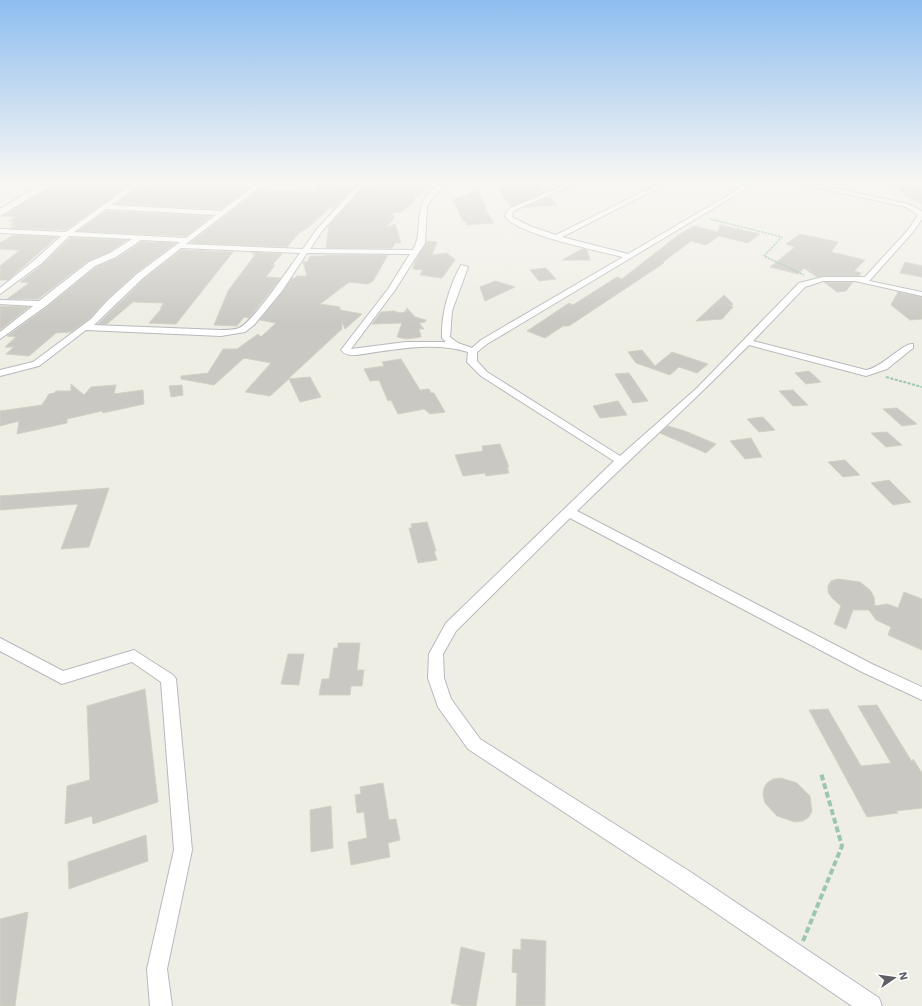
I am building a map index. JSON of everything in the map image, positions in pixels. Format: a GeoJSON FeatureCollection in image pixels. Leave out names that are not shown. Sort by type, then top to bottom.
{"type":"FeatureCollection","features":[{"type":"Feature","properties":{"kind":"street"},"geometry":{"type":"LineString","coordinates":[[0,292],[13,280],[39,261],[73,230]]}},
{"type":"Feature","properties":{"kind":"street"},"geometry":{"type":"LineString","coordinates":[[0,373],[36,364],[84,327],[94,322],[115,298],[200,230]]}},
{"type":"Feature","properties":{"kind":"street"},"geometry":{"type":"LineString","coordinates":[[84,327],[221,333],[242,330],[251,323],[279,289],[319,230]]}},
{"type":"Feature","properties":{"kind":"street"},"geometry":{"type":"LineString","coordinates":[[422,230],[421,243],[414,252],[392,290],[346,350],[349,352],[356,352],[406,345],[455,345],[473,351]]}},
{"type":"Feature","properties":{"kind":"street"},"geometry":{"type":"LineString","coordinates":[[533,230],[557,238],[629,256]]}},
{"type":"Feature","properties":{"kind":"street"},"geometry":{"type":"LineString","coordinates":[[557,238],[573,230]]}},
{"type":"Feature","properties":{"kind":"street"},"geometry":{"type":"LineString","coordinates":[[473,351],[495,336],[673,230]]}},
{"type":"Feature","properties":{"kind":"street"},"geometry":{"type":"LineString","coordinates":[[871,1006],[682,878],[474,744],[444,702],[436,678],[436,654],[451,627],[621,461],[700,390],[802,285],[813,281],[869,278],[912,230]]}},
{"type":"Feature","properties":{"kind":"street"},"geometry":{"type":"LineString","coordinates":[[0,231],[186,240]]}},
{"type":"Feature","properties":{"kind":"street"},"geometry":{"type":"LineString","coordinates":[[0,336],[43,304],[92,264],[113,254],[140,238]]}},
{"type":"Feature","properties":{"kind":"street"},"geometry":{"type":"LineString","coordinates":[[179,246],[304,251],[414,252]]}},
{"type":"Feature","properties":{"kind":"street"},"geometry":{"type":"LineString","coordinates":[[455,345],[446,338],[447,314],[464,267]]}},
{"type":"Feature","properties":{"kind":"street"},"geometry":{"type":"LineString","coordinates":[[852,280],[922,294]]}},
{"type":"Feature","properties":{"kind":"street"},"geometry":{"type":"LineString","coordinates":[[0,302],[43,304]]}},
{"type":"Feature","properties":{"kind":"street"},"geometry":{"type":"LineString","coordinates":[[748,342],[860,372],[872,373],[910,346]]}},
{"type":"Feature","properties":{"kind":"street"},"geometry":{"type":"LineString","coordinates":[[473,351],[472,362],[484,374],[621,461]]}},
{"type":"Feature","properties":{"kind":"street"},"geometry":{"type":"LineString","coordinates":[[569,512],[860,664],[922,694]]}},
{"type":"Feature","properties":{"kind":"street"},"geometry":{"type":"LineString","coordinates":[[0,644],[62,678],[134,656],[168,679],[183,850],[157,969],[161,1006]]}},
{"type":"Feature","properties":{"kind":"path"},"geometry":{"type":"LineString","coordinates":[[753,230],[782,237],[764,256],[796,270],[813,281]]}},
{"type":"Feature","properties":{"kind":"path"},"geometry":{"type":"LineString","coordinates":[[872,373],[922,387]]}},
{"type":"Feature","properties":{"kind":"path"},"geometry":{"type":"LineString","coordinates":[[797,956],[842,846],[821,773]]}},
{"type":"Feature","properties":{"kind":"building"},"geometry":{"type":"Polygon","coordinates":[[[79,230],[194,230],[186,236],[78,231],[79,230]]]}},
{"type":"Feature","properties":{"kind":"building"},"geometry":{"type":"Polygon","coordinates":[[[207,230],[304,230],[299,233],[287,247],[190,243],[207,230]]]}},
{"type":"Feature","properties":{"kind":"building"},"geometry":{"type":"Polygon","coordinates":[[[328,230],[397,230],[401,243],[395,243],[392,248],[326,248],[328,230]]]}},
{"type":"Feature","properties":{"kind":"building"},"geometry":{"type":"Polygon","coordinates":[[[687,230],[710,230],[718,232],[719,230],[742,230],[760,234],[748,243],[719,236],[706,245],[691,241],[663,262],[664,263],[569,326],[563,326],[545,338],[527,331],[569,303],[573,305],[617,277],[622,279],[677,236],[687,230]]]}},
{"type":"Feature","properties":{"kind":"building"},"geometry":{"type":"Polygon","coordinates":[[[800,234],[838,242],[831,252],[865,260],[854,271],[861,273],[859,276],[817,277],[804,268],[798,274],[770,267],[795,247],[786,244],[800,234]]]}},
{"type":"Feature","properties":{"kind":"building"},"geometry":{"type":"Polygon","coordinates":[[[13,235],[57,237],[8,280],[0,280],[0,266],[20,250],[0,249],[0,243],[13,235]]]}},
{"type":"Feature","properties":{"kind":"building"},"geometry":{"type":"Polygon","coordinates":[[[70,238],[127,240],[109,252],[88,261],[38,299],[7,299],[29,283],[20,282],[43,264],[70,238]]]}},
{"type":"Feature","properties":{"kind":"building"},"geometry":{"type":"Polygon","coordinates":[[[427,241],[437,242],[432,255],[447,253],[455,260],[442,278],[420,275],[423,270],[413,269],[415,262],[427,241]]]}},
{"type":"Feature","properties":{"kind":"building"},"geometry":{"type":"Polygon","coordinates":[[[141,242],[176,243],[136,273],[106,300],[90,318],[71,332],[56,333],[29,356],[6,354],[14,347],[5,347],[16,337],[7,336],[47,307],[96,267],[117,258],[141,242]]]}},
{"type":"Feature","properties":{"kind":"building"},"geometry":{"type":"Polygon","coordinates":[[[582,249],[587,250],[590,260],[562,260],[582,249]]]}},
{"type":"Feature","properties":{"kind":"building"},"geometry":{"type":"Polygon","coordinates":[[[181,250],[233,252],[176,324],[149,323],[162,308],[160,308],[164,303],[133,302],[107,324],[98,324],[144,279],[181,250]]]}},
{"type":"Feature","properties":{"kind":"building"},"geometry":{"type":"Polygon","coordinates":[[[251,252],[282,254],[272,265],[275,265],[266,277],[281,278],[249,318],[244,317],[237,326],[214,325],[228,291],[255,255],[251,252]]]}},
{"type":"Feature","properties":{"kind":"building"},"geometry":{"type":"Polygon","coordinates":[[[388,255],[373,281],[368,284],[349,282],[320,304],[340,307],[340,310],[362,314],[345,329],[342,321],[342,329],[288,379],[310,377],[321,397],[300,402],[289,379],[270,396],[245,392],[271,363],[244,358],[214,385],[181,379],[181,376],[208,373],[223,349],[237,349],[258,334],[261,337],[276,323],[260,320],[292,278],[297,276],[307,276],[303,262],[307,262],[310,256],[388,255]]]}},
{"type":"Feature","properties":{"kind":"building"},"geometry":{"type":"Polygon","coordinates":[[[905,262],[922,266],[922,277],[900,273],[905,262]]]}},
{"type":"Feature","properties":{"kind":"building"},"geometry":{"type":"Polygon","coordinates":[[[546,268],[556,279],[539,281],[530,270],[546,268]]]}},
{"type":"Feature","properties":{"kind":"building"},"geometry":{"type":"Polygon","coordinates":[[[495,281],[515,287],[485,301],[480,287],[495,281]]]}},
{"type":"Feature","properties":{"kind":"building"},"geometry":{"type":"Polygon","coordinates":[[[824,282],[853,282],[846,291],[837,292],[824,282]]]}},
{"type":"Feature","properties":{"kind":"building"},"geometry":{"type":"Polygon","coordinates":[[[898,292],[922,297],[922,319],[910,320],[891,305],[898,292]]]}},
{"type":"Feature","properties":{"kind":"building"},"geometry":{"type":"Polygon","coordinates":[[[724,295],[733,304],[731,306],[733,307],[722,319],[696,321],[724,295]]]}},
{"type":"Feature","properties":{"kind":"building"},"geometry":{"type":"Polygon","coordinates":[[[0,306],[29,307],[0,330],[0,306]]]}},
{"type":"Feature","properties":{"kind":"building"},"geometry":{"type":"Polygon","coordinates":[[[407,308],[415,317],[426,320],[425,322],[419,323],[424,329],[419,329],[421,337],[406,339],[397,337],[402,323],[372,324],[381,312],[394,311],[400,313],[405,312],[407,308]]]}},
{"type":"Feature","properties":{"kind":"building"},"geometry":{"type":"Polygon","coordinates":[[[642,350],[655,366],[672,352],[708,364],[697,373],[679,367],[670,375],[636,363],[628,352],[642,350]]]}},
{"type":"Feature","properties":{"kind":"building"},"geometry":{"type":"Polygon","coordinates":[[[401,359],[420,390],[429,389],[431,393],[434,393],[445,412],[430,414],[424,409],[398,414],[391,400],[388,401],[379,380],[370,381],[364,369],[384,366],[382,362],[401,359]]]}},
{"type":"Feature","properties":{"kind":"building"},"geometry":{"type":"Polygon","coordinates":[[[809,371],[821,382],[806,384],[795,373],[809,371]]]}},
{"type":"Feature","properties":{"kind":"building"},"geometry":{"type":"Polygon","coordinates":[[[629,373],[648,401],[633,403],[615,374],[629,373]]]}},
{"type":"Feature","properties":{"kind":"building"},"geometry":{"type":"Polygon","coordinates":[[[71,384],[84,395],[91,387],[116,385],[114,394],[143,390],[144,404],[67,419],[67,423],[17,434],[19,421],[0,426],[0,411],[42,405],[49,394],[56,391],[71,391],[71,384]]]}},
{"type":"Feature","properties":{"kind":"building"},"geometry":{"type":"Polygon","coordinates":[[[182,385],[183,395],[171,397],[169,386],[182,385]]]}},
{"type":"Feature","properties":{"kind":"building"},"geometry":{"type":"Polygon","coordinates":[[[793,390],[808,405],[793,406],[779,391],[793,390]]]}},
{"type":"Feature","properties":{"kind":"building"},"geometry":{"type":"Polygon","coordinates":[[[618,401],[627,415],[600,418],[593,406],[618,401]]]}},
{"type":"Feature","properties":{"kind":"building"},"geometry":{"type":"Polygon","coordinates":[[[897,408],[917,424],[902,426],[883,409],[897,408]]]}},
{"type":"Feature","properties":{"kind":"building"},"geometry":{"type":"Polygon","coordinates":[[[763,417],[775,430],[759,432],[747,419],[763,417]]]}},
{"type":"Feature","properties":{"kind":"building"},"geometry":{"type":"Polygon","coordinates":[[[668,426],[685,431],[716,444],[706,453],[660,433],[668,426]]]}},
{"type":"Feature","properties":{"kind":"building"},"geometry":{"type":"Polygon","coordinates":[[[887,432],[902,445],[886,447],[871,433],[887,432]]]}},
{"type":"Feature","properties":{"kind":"building"},"geometry":{"type":"Polygon","coordinates":[[[751,438],[762,457],[745,459],[730,441],[751,438]]]}},
{"type":"Feature","properties":{"kind":"building"},"geometry":{"type":"Polygon","coordinates":[[[500,444],[509,467],[507,467],[509,473],[486,476],[485,473],[463,476],[455,455],[483,451],[482,446],[500,444]]]}},
{"type":"Feature","properties":{"kind":"building"},"geometry":{"type":"Polygon","coordinates":[[[845,460],[860,475],[843,477],[828,462],[845,460]]]}},
{"type":"Feature","properties":{"kind":"building"},"geometry":{"type":"Polygon","coordinates":[[[889,480],[911,502],[893,505],[871,483],[889,480]]]}},
{"type":"Feature","properties":{"kind":"building"},"geometry":{"type":"Polygon","coordinates":[[[109,488],[89,547],[61,549],[78,504],[0,510],[0,496],[109,488]]]}},
{"type":"Feature","properties":{"kind":"building"},"geometry":{"type":"Polygon","coordinates":[[[427,522],[436,551],[434,551],[437,560],[418,563],[409,528],[412,528],[411,524],[427,522]]]}},
{"type":"Feature","properties":{"kind":"building"},"geometry":{"type":"Polygon","coordinates":[[[838,579],[860,582],[870,590],[874,597],[875,606],[887,604],[898,608],[904,592],[922,599],[922,650],[888,635],[891,627],[876,620],[869,610],[853,610],[846,629],[834,624],[841,606],[828,592],[828,586],[831,581],[838,579]]]}},
{"type":"Feature","properties":{"kind":"building"},"geometry":{"type":"Polygon","coordinates":[[[338,643],[360,643],[357,670],[364,670],[362,686],[351,686],[350,695],[319,695],[322,679],[329,679],[334,648],[338,648],[338,643]]]}},
{"type":"Feature","properties":{"kind":"building"},"geometry":{"type":"Polygon","coordinates":[[[288,654],[304,654],[299,685],[281,684],[288,654]]]}},
{"type":"Feature","properties":{"kind":"building"},"geometry":{"type":"Polygon","coordinates":[[[145,689],[158,802],[93,824],[92,816],[65,824],[67,786],[90,780],[87,706],[145,689]]]}},
{"type":"Feature","properties":{"kind":"building"},"geometry":{"type":"Polygon","coordinates":[[[877,705],[912,762],[913,759],[922,773],[922,808],[896,811],[898,813],[867,817],[809,710],[828,709],[861,766],[891,763],[858,706],[877,705]]]}},
{"type":"Feature","properties":{"kind":"building"},"geometry":{"type":"Polygon","coordinates":[[[781,778],[797,783],[810,796],[812,811],[809,817],[803,821],[795,822],[777,816],[765,803],[763,795],[764,788],[767,783],[773,779],[781,778]]]}},
{"type":"Feature","properties":{"kind":"building"},"geometry":{"type":"Polygon","coordinates":[[[383,783],[389,820],[396,819],[400,840],[388,843],[390,857],[351,865],[348,842],[367,838],[364,812],[357,813],[355,795],[361,794],[360,787],[383,783]]]}},
{"type":"Feature","properties":{"kind":"building"},"geometry":{"type":"Polygon","coordinates":[[[331,806],[333,848],[311,852],[310,810],[331,806]]]}},
{"type":"Feature","properties":{"kind":"building"},"geometry":{"type":"Polygon","coordinates":[[[146,835],[148,861],[69,889],[68,862],[146,835]]]}},
{"type":"Feature","properties":{"kind":"building"},"geometry":{"type":"Polygon","coordinates":[[[28,912],[15,1006],[0,1006],[0,919],[28,912]]]}},
{"type":"Feature","properties":{"kind":"building"},"geometry":{"type":"Polygon","coordinates":[[[521,939],[546,941],[545,1006],[516,1006],[517,973],[512,972],[513,949],[521,950],[521,939]]]}},
{"type":"Feature","properties":{"kind":"building"},"geometry":{"type":"Polygon","coordinates":[[[461,947],[485,953],[476,1006],[463,1006],[451,1003],[461,947]]]}}]}
